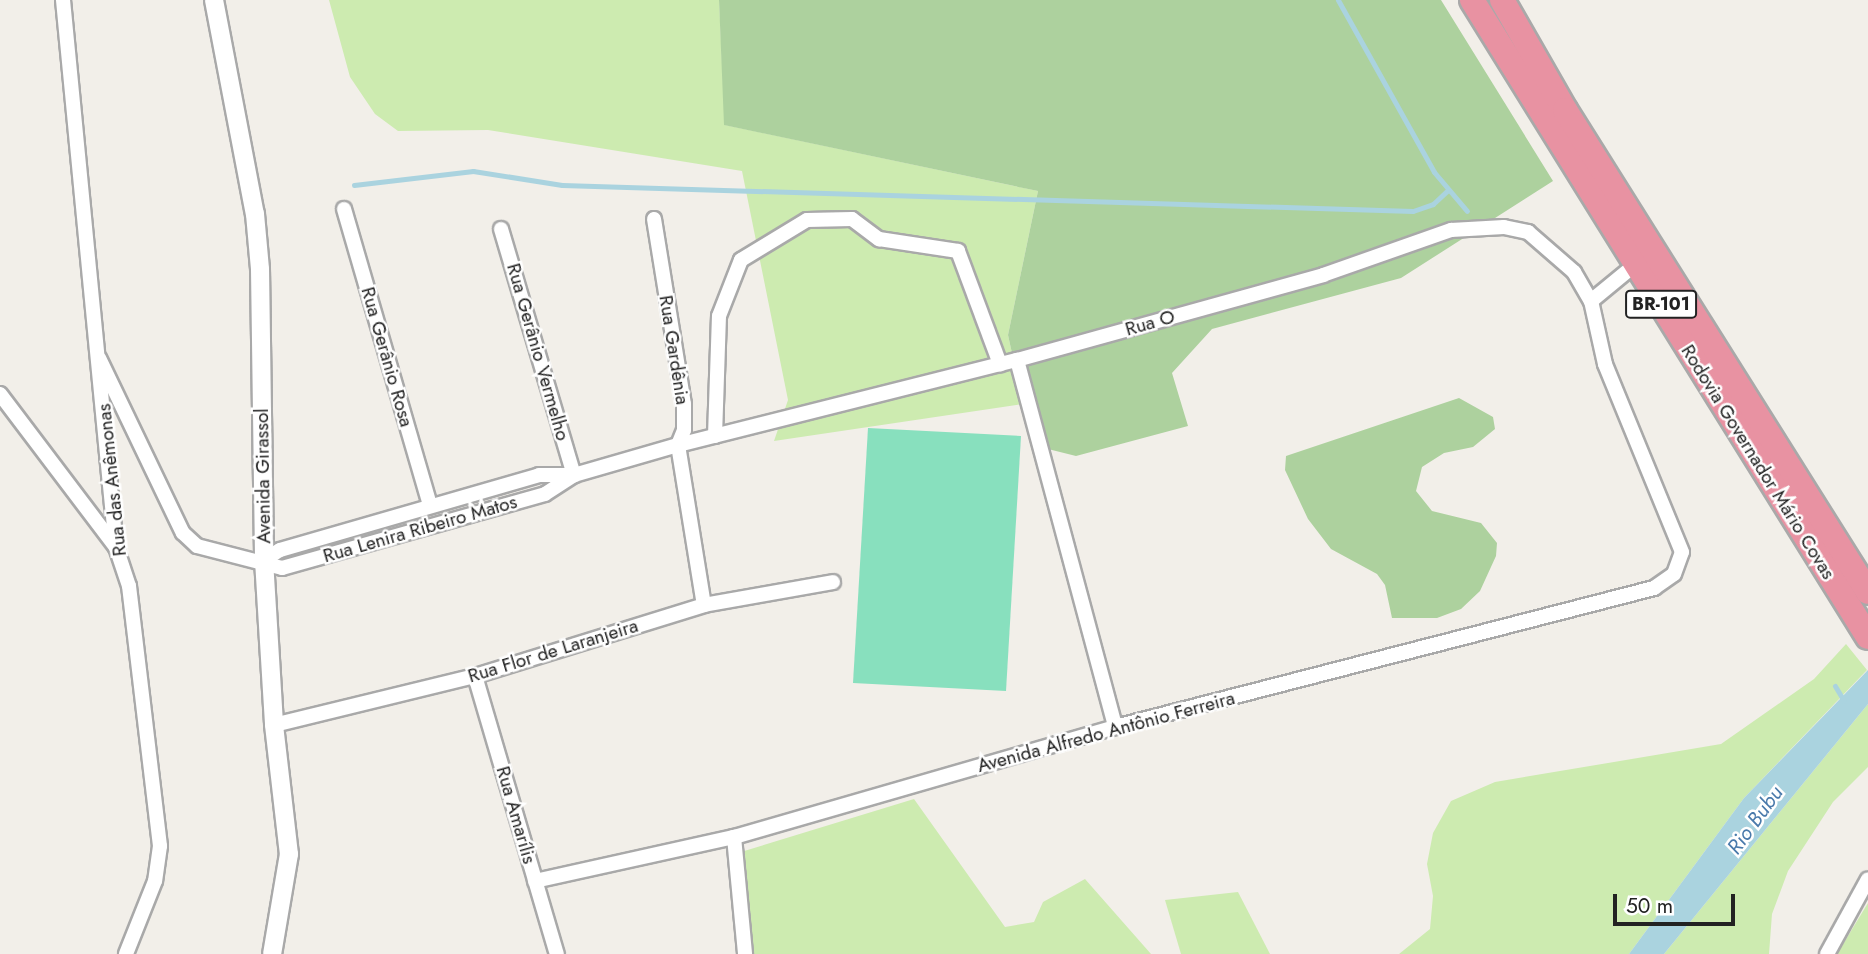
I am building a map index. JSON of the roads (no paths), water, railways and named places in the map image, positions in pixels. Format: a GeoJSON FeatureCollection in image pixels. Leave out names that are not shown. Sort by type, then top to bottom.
{"type":"FeatureCollection","features":[{"type":"Feature","properties":{"kind":"highway","name":"Rodovia Governador Mário Covas"},"geometry":{"type":"LineString","coordinates":[[1472,0],[1868,637]]}},
{"type":"Feature","properties":{"kind":"highway","name":"Rodovia Governador Mário Covas"},"geometry":{"type":"LineString","coordinates":[[1502,0],[1565,110],[1868,592]]}},
{"type":"Feature","properties":{"kind":"street","name":"Rua das Anêmonas"},"geometry":{"type":"LineString","coordinates":[[62,0],[116,547],[129,586],[160,846],[155,881],[126,954]]}},
{"type":"Feature","properties":{"kind":"street","name":"Avenida Girassol"},"geometry":{"type":"LineString","coordinates":[[214,0],[259,255],[264,560],[274,725],[289,854],[272,954]]}},
{"type":"Feature","properties":{"kind":"street","name":"Rua Gerânio Rosa"},"geometry":{"type":"LineString","coordinates":[[344,209],[430,505]]}},
{"type":"Feature","properties":{"kind":"street","name":"Rua Gardênia"},"geometry":{"type":"LineString","coordinates":[[654,219],[684,404],[684,429],[678,445],[704,605]]}},
{"type":"Feature","properties":{"kind":"street"},"geometry":{"type":"LineString","coordinates":[[715,436],[719,316],[741,260],[807,220],[852,219],[879,239],[958,251],[1000,364]]}},
{"type":"Feature","properties":{"kind":"street","name":"Rua O"},"geometry":{"type":"LineString","coordinates":[[678,445],[1017,360],[1323,275],[1451,230],[1478,227],[1528,232],[1549,246],[1574,271],[1591,301],[1605,364],[1679,542],[1680,563],[1674,574]]}},
{"type":"Feature","properties":{"kind":"street","name":"Rua Gerânio Vermelho"},"geometry":{"type":"LineString","coordinates":[[501,229],[574,475]]}},
{"type":"Feature","properties":{"kind":"street"},"geometry":{"type":"LineString","coordinates":[[1591,301],[1636,264]]}},
{"type":"Feature","properties":{"kind":"street","name":"Rua Lenira Ribeiro Matos"},"geometry":{"type":"LineString","coordinates":[[99,358],[183,533],[197,546],[264,560],[282,568],[545,494],[574,475]]}},
{"type":"Feature","properties":{"kind":"street"},"geometry":{"type":"LineString","coordinates":[[1017,360],[1115,727]]}},
{"type":"Feature","properties":{"kind":"street"},"geometry":{"type":"LineString","coordinates":[[0,394],[116,547]]}},
{"type":"Feature","properties":{"kind":"street","name":"Rua Lenira Ribeiro Matos"},"geometry":{"type":"LineString","coordinates":[[264,560],[280,550],[430,505],[539,475],[574,475],[678,445]]}},
{"type":"Feature","properties":{"kind":"street","name":"Avenida Alfredo Antônio Ferreira"},"geometry":{"type":"LineString","coordinates":[[535,881],[734,837],[1115,727],[1646,591],[1674,574]]}},
{"type":"Feature","properties":{"kind":"street","name":"Rua Flor de Laranjeira"},"geometry":{"type":"LineString","coordinates":[[274,725],[475,676],[704,605],[833,582]]}},
{"type":"Feature","properties":{"kind":"street","name":"Rua Amarílis"},"geometry":{"type":"LineString","coordinates":[[475,676],[556,954]]}},
{"type":"Feature","properties":{"kind":"street"},"geometry":{"type":"LineString","coordinates":[[734,837],[745,954]]}},
{"type":"Feature","properties":{"kind":"street"},"geometry":{"type":"LineString","coordinates":[[1827,954],[1868,879]]}},
{"type":"Feature","properties":{"kind":"water","name":"Rio Bubu"},"geometry":{"type":"Polygon","coordinates":[[[1868,670],[1868,704],[1664,954],[1629,954],[1744,798],[1868,670]]]}},
{"type":"Feature","properties":{"kind":"waterway"},"geometry":{"type":"LineString","coordinates":[[1338,0],[1434,172],[1467,211]]}},
{"type":"Feature","properties":{"kind":"waterway"},"geometry":{"type":"LineString","coordinates":[[354,185],[473,171],[562,185],[1413,211],[1433,204],[1448,190]]}},
{"type":"Feature","properties":{"kind":"waterway"},"geometry":{"type":"LineString","coordinates":[[1835,686],[1844,701]]}}]}
